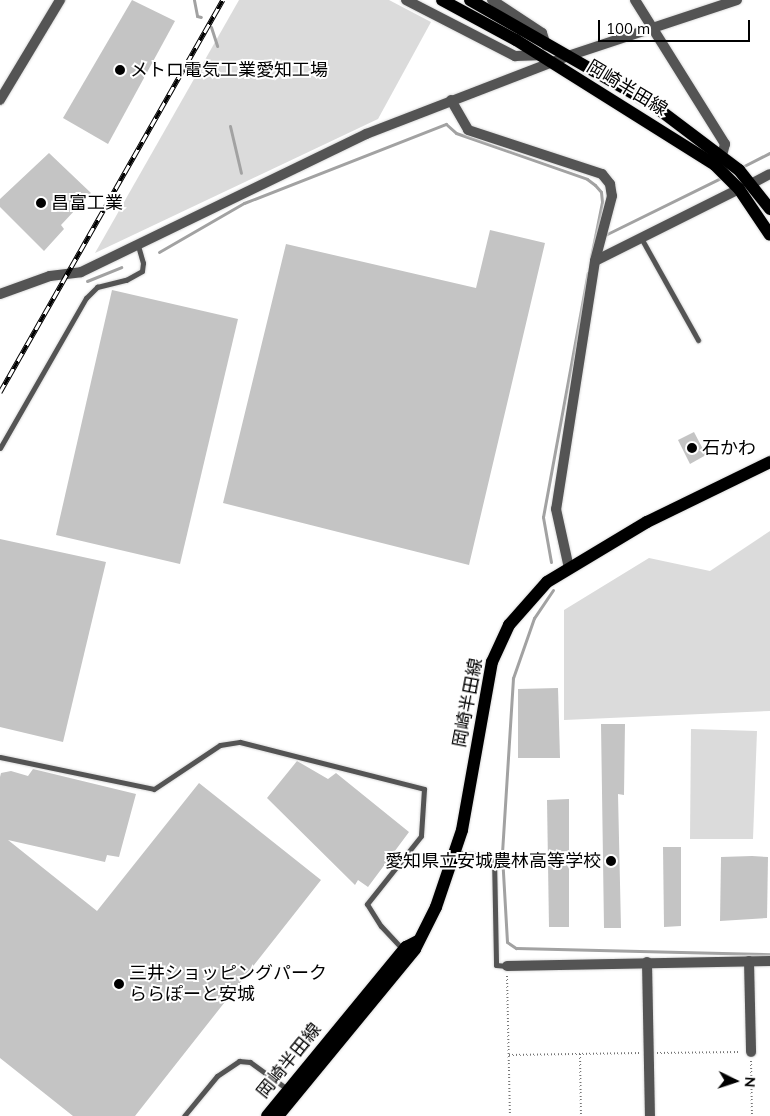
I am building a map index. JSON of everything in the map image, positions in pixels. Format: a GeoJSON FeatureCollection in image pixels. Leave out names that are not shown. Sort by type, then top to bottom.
{"type":"FeatureCollection","features":[{"type":"Feature","properties":{"kind":"main road","name":"岡崎半田線"},"geometry":{"type":"LineString","coordinates":[[442,0],[553,63],[715,165],[739,189],[770,234]]}},
{"type":"Feature","properties":{"kind":"main road","name":"岡崎半田線"},"geometry":{"type":"LineString","coordinates":[[470,0],[653,105],[722,154],[751,184],[770,209]]}},
{"type":"Feature","properties":{"kind":"main road","name":"岡崎半田線"},"geometry":{"type":"LineString","coordinates":[[267,1116],[292,1093],[415,949],[436,907],[456,853],[492,662],[509,625],[547,582],[569,568],[647,522],[770,462]]}},
{"type":"Feature","properties":{"kind":"main road","name":"岡崎半田線"},"geometry":{"type":"LineString","coordinates":[[278,1116],[292,1093],[403,950],[418,941]]}},
{"type":"Feature","properties":{"kind":"street"},"geometry":{"type":"LineString","coordinates":[[0,100],[60,0]]}},
{"type":"Feature","properties":{"kind":"street"},"geometry":{"type":"LineString","coordinates":[[406,0],[515,56],[538,55]]}},
{"type":"Feature","properties":{"kind":"street"},"geometry":{"type":"LineString","coordinates":[[492,0],[542,34],[546,45]]}},
{"type":"Feature","properties":{"kind":"street"},"geometry":{"type":"LineString","coordinates":[[634,0],[726,144],[722,154]]}},
{"type":"Feature","properties":{"kind":"street"},"geometry":{"type":"LineString","coordinates":[[0,294],[50,276],[81,272],[366,134],[568,56],[653,30],[737,0]]}},
{"type":"Feature","properties":{"kind":"street"},"geometry":{"type":"LineString","coordinates":[[452,100],[468,130],[602,174],[610,184],[612,196],[595,261],[556,510],[569,568]]}},
{"type":"Feature","properties":{"kind":"street"},"geometry":{"type":"LineString","coordinates":[[751,184],[770,174]]}},
{"type":"Feature","properties":{"kind":"street"},"geometry":{"type":"LineString","coordinates":[[595,261],[739,189]]}},
{"type":"Feature","properties":{"kind":"street"},"geometry":{"type":"LineString","coordinates":[[749,961],[751,1052]]}},
{"type":"Feature","properties":{"kind":"street"},"geometry":{"type":"LineString","coordinates":[[507,966],[770,961]]}},
{"type":"Feature","properties":{"kind":"street"},"geometry":{"type":"LineString","coordinates":[[647,962],[650,1116]]}},
{"type":"Feature","properties":{"kind":"lane"},"geometry":{"type":"LineString","coordinates":[[641,237],[698,340]]}},
{"type":"Feature","properties":{"kind":"lane"},"geometry":{"type":"LineString","coordinates":[[0,448],[86,298],[97,287],[126,280],[142,271],[143,263],[138,246]]}},
{"type":"Feature","properties":{"kind":"lane"},"geometry":{"type":"LineString","coordinates":[[0,757],[154,789],[220,745],[240,742],[424,789],[421,836],[367,904],[381,926],[403,950]]}},
{"type":"Feature","properties":{"kind":"lane"},"geometry":{"type":"LineString","coordinates":[[456,853],[494,857],[496,965],[507,966]]}},
{"type":"Feature","properties":{"kind":"lane"},"geometry":{"type":"LineString","coordinates":[[184,1116],[217,1076],[239,1061],[250,1062],[292,1093]]}},
{"type":"Feature","properties":{"kind":"path"},"geometry":{"type":"LineString","coordinates":[[507,966],[510,1116]]}},
{"type":"Feature","properties":{"kind":"path"},"geometry":{"type":"LineString","coordinates":[[509,1055],[751,1052],[752,1116]]}},
{"type":"Feature","properties":{"kind":"path"},"geometry":{"type":"LineString","coordinates":[[580,1054],[581,1116]]}},
{"type":"Feature","properties":{"kind":"shaded area"},"geometry":{"type":"Polygon","coordinates":[[[239,0],[389,0],[431,22],[378,119],[95,253],[239,0]]]}},
{"type":"Feature","properties":{"kind":"shaded area"},"geometry":{"type":"Polygon","coordinates":[[[770,531],[770,711],[564,720],[564,610],[649,558],[710,571],[770,531]]]}},
{"type":"Feature","properties":{"kind":"shaded area"},"geometry":{"type":"Polygon","coordinates":[[[691,729],[757,731],[753,839],[690,839],[691,729]]]}},
{"type":"Feature","properties":{"kind":"building","name":"メトロ電気工業愛知工場"},"geometry":{"type":"Polygon","coordinates":[[[132,0],[175,21],[108,144],[63,118],[132,0]]]}},
{"type":"Feature","properties":{"kind":"building","name":"昌富工業"},"geometry":{"type":"Polygon","coordinates":[[[49,153],[91,193],[61,225],[64,229],[44,251],[0,207],[0,199],[49,153]]]}},
{"type":"Feature","properties":{"kind":"building"},"geometry":{"type":"Polygon","coordinates":[[[490,230],[545,243],[469,565],[223,503],[286,244],[476,288],[490,230]]]}},
{"type":"Feature","properties":{"kind":"building"},"geometry":{"type":"Polygon","coordinates":[[[112,290],[238,319],[180,564],[56,535],[112,290]]]}},
{"type":"Feature","properties":{"kind":"building","name":"石かわ"},"geometry":{"type":"Polygon","coordinates":[[[694,432],[706,455],[690,464],[678,440],[694,432]]]}},
{"type":"Feature","properties":{"kind":"building"},"geometry":{"type":"Polygon","coordinates":[[[0,539],[106,562],[63,742],[0,727],[0,539]]]}},
{"type":"Feature","properties":{"kind":"building"},"geometry":{"type":"Polygon","coordinates":[[[558,688],[560,758],[518,758],[518,689],[558,688]]]}},
{"type":"Feature","properties":{"kind":"building","name":"愛知県立安城農林高等学校"},"geometry":{"type":"Polygon","coordinates":[[[601,724],[625,724],[624,795],[618,794],[621,928],[604,928],[601,724]]]}},
{"type":"Feature","properties":{"kind":"building"},"geometry":{"type":"Polygon","coordinates":[[[297,761],[328,779],[336,773],[409,832],[368,887],[358,880],[355,885],[267,798],[297,761]]]}},
{"type":"Feature","properties":{"kind":"building","name":"三井ショッピングパーク ららぽーと安城"},"geometry":{"type":"Polygon","coordinates":[[[33,769],[136,794],[119,857],[107,855],[105,862],[8,840],[97,911],[199,783],[321,880],[135,1116],[73,1116],[0,1058],[0,777],[1,773],[11,771],[28,776],[33,769]]]}},
{"type":"Feature","properties":{"kind":"building"},"geometry":{"type":"Polygon","coordinates":[[[569,799],[569,927],[549,927],[547,800],[569,799]]]}},
{"type":"Feature","properties":{"kind":"building"},"geometry":{"type":"Polygon","coordinates":[[[663,847],[681,847],[681,926],[664,927],[663,847]]]}},
{"type":"Feature","properties":{"kind":"building"},"geometry":{"type":"Polygon","coordinates":[[[721,857],[768,857],[767,918],[720,921],[721,857]]]}},
{"type":"Feature","properties":{"kind":"waterway"},"geometry":{"type":"LineString","coordinates":[[194,0],[197,16],[201,17]]}},
{"type":"Feature","properties":{"kind":"waterway"},"geometry":{"type":"LineString","coordinates":[[211,27],[217,46]]}},
{"type":"Feature","properties":{"kind":"waterway"},"geometry":{"type":"LineString","coordinates":[[159,252],[244,203],[446,124],[456,133],[587,179],[595,185],[601,192],[602,202],[591,257]]}},
{"type":"Feature","properties":{"kind":"waterway"},"geometry":{"type":"LineString","coordinates":[[230,126],[241,173]]}},
{"type":"Feature","properties":{"kind":"waterway"},"geometry":{"type":"LineString","coordinates":[[742,167],[770,153]]}},
{"type":"Feature","properties":{"kind":"waterway"},"geometry":{"type":"LineString","coordinates":[[605,235],[723,177]]}},
{"type":"Feature","properties":{"kind":"waterway"},"geometry":{"type":"LineString","coordinates":[[87,281],[121,267]]}},
{"type":"Feature","properties":{"kind":"waterway"},"geometry":{"type":"LineString","coordinates":[[551,562],[543,517],[588,273]]}},
{"type":"Feature","properties":{"kind":"waterway"},"geometry":{"type":"LineString","coordinates":[[553,590],[534,618],[513,678],[502,855],[507,942],[516,948],[770,954]]}},
{"type":"Feature","properties":{"kind":"railway"},"geometry":{"type":"LineString","coordinates":[[0,392],[223,0]]}},
{"type":"Feature","properties":{"kind":"place","name":"メトロ電気工業愛知工場"},"geometry":{"type":"Point","coordinates":[120,70]}},
{"type":"Feature","properties":{"kind":"place","name":"昌富工業"},"geometry":{"type":"Point","coordinates":[41,203]}},
{"type":"Feature","properties":{"kind":"place","name":"石かわ"},"geometry":{"type":"Point","coordinates":[692,448]}},
{"type":"Feature","properties":{"kind":"place","name":"愛知県立安城農林高等学校"},"geometry":{"type":"Point","coordinates":[611,861]}},
{"type":"Feature","properties":{"kind":"place","name":"三井ショッピングパーク ららぽーと安城"},"geometry":{"type":"Point","coordinates":[119,984]}}]}
